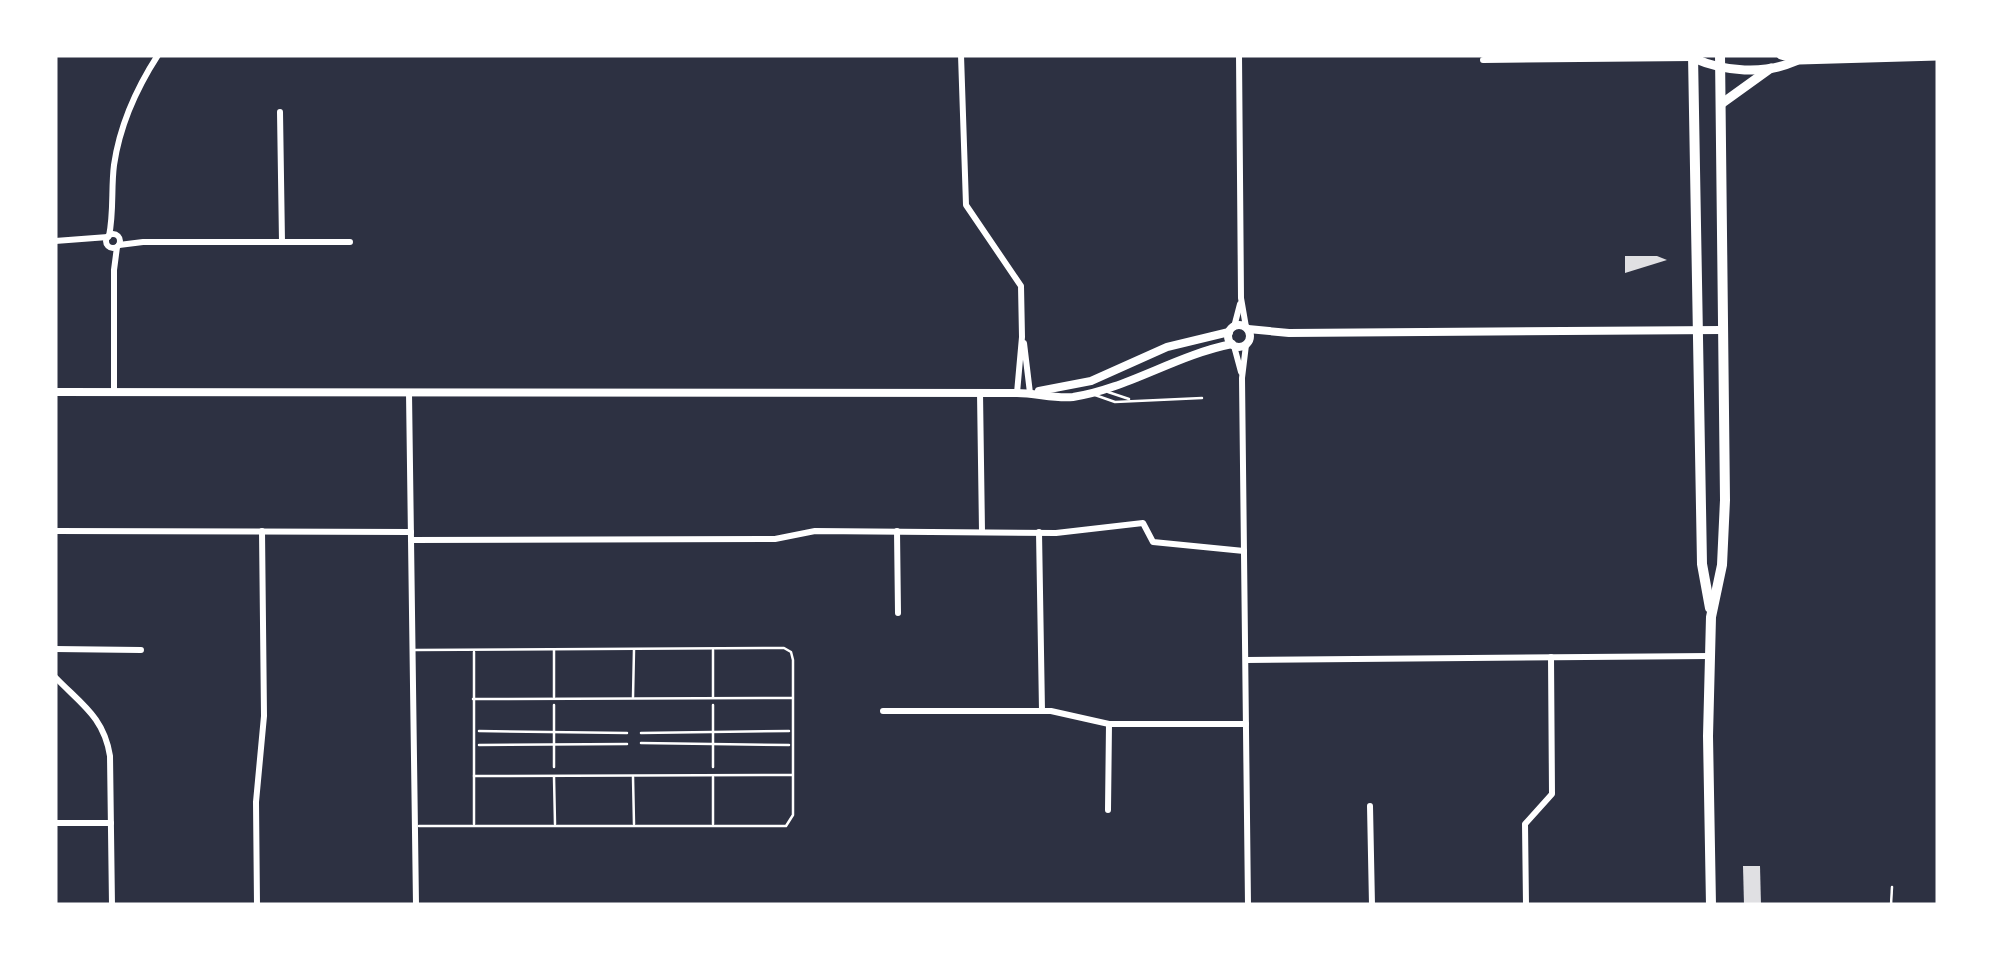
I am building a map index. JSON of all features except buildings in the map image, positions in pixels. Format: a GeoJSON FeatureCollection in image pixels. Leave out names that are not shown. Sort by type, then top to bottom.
{"type":"FeatureCollection","features":[{"type":"Feature","properties":{"kind":"highway"},"geometry":{"type":"LineString","coordinates":[[1711,905],[1711,617],[1722,564],[1725,500],[1720,55]]}},
{"type":"Feature","properties":{"kind":"highway"},"geometry":{"type":"LineString","coordinates":[[1693,57],[1702,564],[1711,617]]}},
{"type":"Feature","properties":{"kind":"main road"},"geometry":{"type":"LineString","coordinates":[[1693,57],[1709,55]]}},
{"type":"Feature","properties":{"kind":"main road"},"geometry":{"type":"LineString","coordinates":[[1781,55],[1799,60]]}},
{"type":"Feature","properties":{"kind":"main road"},"geometry":{"type":"LineString","coordinates":[[1693,57],[1720,69],[1772,68],[1799,60],[1938,56]]}},
{"type":"Feature","properties":{"kind":"main road"},"geometry":{"type":"LineString","coordinates":[[1721,104],[1772,68]]}},
{"type":"Feature","properties":{"kind":"street"},"geometry":{"type":"LineString","coordinates":[[114,392],[114,166],[130,106],[158,55]]}},
{"type":"Feature","properties":{"kind":"street"},"geometry":{"type":"LineString","coordinates":[[962,55],[965,200],[1019,280],[1030,393]]}},
{"type":"Feature","properties":{"kind":"street"},"geometry":{"type":"LineString","coordinates":[[1239,55],[1242,298],[1248,342],[1242,378],[1248,905]]}},
{"type":"Feature","properties":{"kind":"street"},"geometry":{"type":"LineString","coordinates":[[1483,60],[1693,57]]}},
{"type":"Feature","properties":{"kind":"street"},"geometry":{"type":"LineString","coordinates":[[280,112],[282,242]]}},
{"type":"Feature","properties":{"kind":"street"},"geometry":{"type":"LineString","coordinates":[[55,241],[350,242]]}},
{"type":"Feature","properties":{"kind":"street"},"geometry":{"type":"LineString","coordinates":[[1242,298],[1232,329],[1242,378]]}},
{"type":"Feature","properties":{"kind":"street"},"geometry":{"type":"LineString","coordinates":[[1030,393],[1090,380],[1166,347],[1232,329],[1722,330]]}},
{"type":"Feature","properties":{"kind":"street"},"geometry":{"type":"LineString","coordinates":[[55,392],[1030,393],[1064,398],[1104,389],[1193,353],[1290,332]]}},
{"type":"Feature","properties":{"kind":"street"},"geometry":{"type":"LineString","coordinates":[[1017,393],[1022,337]]}},
{"type":"Feature","properties":{"kind":"street"},"geometry":{"type":"LineString","coordinates":[[409,392],[416,905]]}},
{"type":"Feature","properties":{"kind":"street"},"geometry":{"type":"LineString","coordinates":[[980,393],[982,531]]}},
{"type":"Feature","properties":{"kind":"street"},"geometry":{"type":"LineString","coordinates":[[55,531],[774,539],[815,531],[1039,532],[1143,524],[1152,542],[1244,551]]}},
{"type":"Feature","properties":{"kind":"street"},"geometry":{"type":"LineString","coordinates":[[257,905],[256,802],[264,716],[262,531]]}},
{"type":"Feature","properties":{"kind":"street"},"geometry":{"type":"LineString","coordinates":[[897,531],[898,612]]}},
{"type":"Feature","properties":{"kind":"street"},"geometry":{"type":"LineString","coordinates":[[1039,532],[1042,711]]}},
{"type":"Feature","properties":{"kind":"street"},"geometry":{"type":"LineString","coordinates":[[55,649],[141,650]]}},
{"type":"Feature","properties":{"kind":"street"},"geometry":{"type":"LineString","coordinates":[[1246,660],[1710,656]]}},
{"type":"Feature","properties":{"kind":"street"},"geometry":{"type":"LineString","coordinates":[[1526,905],[1525,824],[1552,794],[1550,658]]}},
{"type":"Feature","properties":{"kind":"street"},"geometry":{"type":"LineString","coordinates":[[55,677],[90,708],[106,736],[110,756],[112,905]]}},
{"type":"Feature","properties":{"kind":"street"},"geometry":{"type":"LineString","coordinates":[[883,711],[1042,711],[1109,724],[1246,724]]}},
{"type":"Feature","properties":{"kind":"street"},"geometry":{"type":"LineString","coordinates":[[1108,810],[1109,724]]}},
{"type":"Feature","properties":{"kind":"street"},"geometry":{"type":"LineString","coordinates":[[1370,806],[1372,905]]}},
{"type":"Feature","properties":{"kind":"street"},"geometry":{"type":"LineString","coordinates":[[55,823],[111,823]]}},
{"type":"Feature","properties":{"kind":"lane"},"geometry":{"type":"LineString","coordinates":[[1090,380],[1130,399]]}},
{"type":"Feature","properties":{"kind":"lane"},"geometry":{"type":"LineString","coordinates":[[1090,380],[1094,392],[1104,401],[1202,398]]}},
{"type":"Feature","properties":{"kind":"lane"},"geometry":{"type":"LineString","coordinates":[[554,648],[554,698]]}},
{"type":"Feature","properties":{"kind":"lane"},"geometry":{"type":"LineString","coordinates":[[633,698],[634,648]]}},
{"type":"Feature","properties":{"kind":"lane"},"geometry":{"type":"LineString","coordinates":[[713,648],[713,698]]}},
{"type":"Feature","properties":{"kind":"lane"},"geometry":{"type":"LineString","coordinates":[[414,650],[788,650],[792,656],[793,698],[793,818],[789,824],[416,826]]}},
{"type":"Feature","properties":{"kind":"lane"},"geometry":{"type":"LineString","coordinates":[[474,650],[474,826]]}},
{"type":"Feature","properties":{"kind":"lane"},"geometry":{"type":"LineString","coordinates":[[474,699],[793,698]]}},
{"type":"Feature","properties":{"kind":"lane"},"geometry":{"type":"LineString","coordinates":[[474,776],[793,775]]}},
{"type":"Feature","properties":{"kind":"lane"},"geometry":{"type":"LineString","coordinates":[[554,776],[555,826]]}},
{"type":"Feature","properties":{"kind":"lane"},"geometry":{"type":"LineString","coordinates":[[634,776],[634,827]]}},
{"type":"Feature","properties":{"kind":"lane"},"geometry":{"type":"LineString","coordinates":[[713,776],[714,827]]}},
{"type":"Feature","properties":{"kind":"lane"},"geometry":{"type":"LineString","coordinates":[[1892,887],[1892,905]]}},
{"type":"Feature","properties":{"kind":"path"},"geometry":{"type":"LineString","coordinates":[[554,698],[554,776]]}},
{"type":"Feature","properties":{"kind":"path"},"geometry":{"type":"LineString","coordinates":[[713,698],[713,776]]}},
{"type":"Feature","properties":{"kind":"path"},"geometry":{"type":"LineString","coordinates":[[473,731],[627,732]]}},
{"type":"Feature","properties":{"kind":"path"},"geometry":{"type":"LineString","coordinates":[[640,732],[793,731]]}},
{"type":"Feature","properties":{"kind":"path"},"geometry":{"type":"LineString","coordinates":[[474,746],[627,744]]}},
{"type":"Feature","properties":{"kind":"path"},"geometry":{"type":"LineString","coordinates":[[640,744],[793,745]]}}]}
